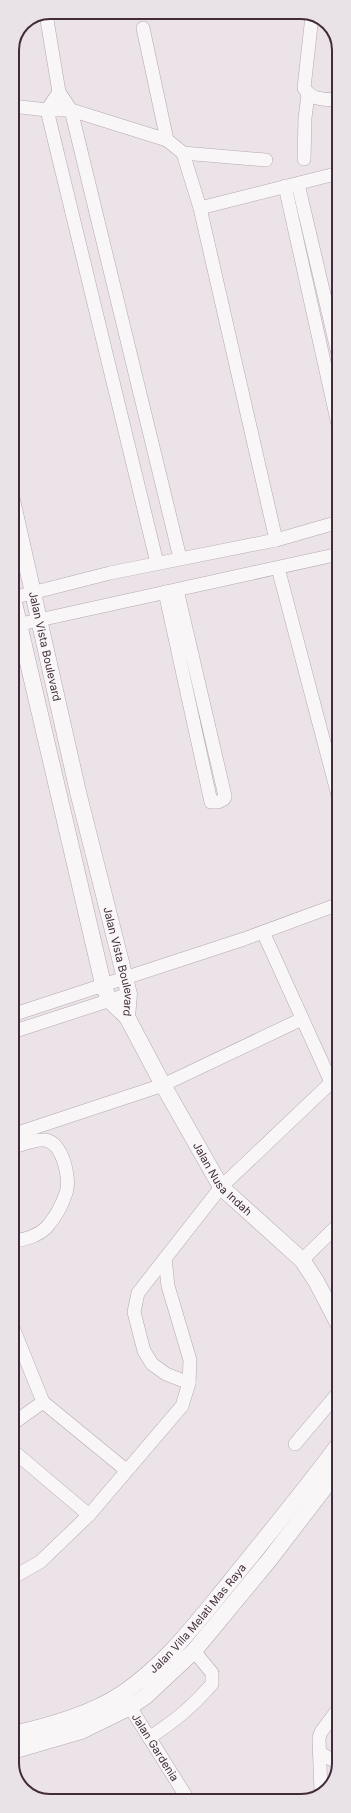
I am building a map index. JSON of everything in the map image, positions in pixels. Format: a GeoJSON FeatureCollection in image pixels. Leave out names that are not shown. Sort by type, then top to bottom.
{"type":"FeatureCollection","features":[{"type":"Feature","properties":{"kind":"street"},"geometry":{"type":"LineString","coordinates":[[47,20],[59,92],[71,110],[180,558]]}},
{"type":"Feature","properties":{"kind":"street"},"geometry":{"type":"LineString","coordinates":[[311,21],[304,88],[308,95],[316,99],[332,100]]}},
{"type":"Feature","properties":{"kind":"street"},"geometry":{"type":"LineString","coordinates":[[143,28],[167,140]]}},
{"type":"Feature","properties":{"kind":"street"},"geometry":{"type":"LineString","coordinates":[[59,92],[47,110],[157,563]]}},
{"type":"Feature","properties":{"kind":"street"},"geometry":{"type":"LineString","coordinates":[[304,159],[305,118],[308,95]]}},
{"type":"Feature","properties":{"kind":"street"},"geometry":{"type":"LineString","coordinates":[[19,107],[47,110],[71,110],[167,140],[183,153],[200,208],[276,540]]}},
{"type":"Feature","properties":{"kind":"street"},"geometry":{"type":"LineString","coordinates":[[183,153],[266,160]]}},
{"type":"Feature","properties":{"kind":"street"},"geometry":{"type":"LineString","coordinates":[[200,208],[332,175]]}},
{"type":"Feature","properties":{"kind":"street"},"geometry":{"type":"LineString","coordinates":[[292,185],[332,332]]}},
{"type":"Feature","properties":{"kind":"street"},"geometry":{"type":"LineString","coordinates":[[292,185],[332,393]]}},
{"type":"Feature","properties":{"kind":"street"},"geometry":{"type":"LineString","coordinates":[[87,272],[109,268]]}},
{"type":"Feature","properties":{"kind":"street"},"geometry":{"type":"LineString","coordinates":[[122,415],[144,410]]}},
{"type":"Feature","properties":{"kind":"street"},"geometry":{"type":"LineString","coordinates":[[19,595],[180,558],[276,540],[332,524]]}},
{"type":"Feature","properties":{"kind":"street","name":"Jalan Vista Boulevard"},"geometry":{"type":"LineString","coordinates":[[19,531],[78,792],[129,994],[127,1017]]}},
{"type":"Feature","properties":{"kind":"street"},"geometry":{"type":"LineString","coordinates":[[19,624],[332,556]]}},
{"type":"Feature","properties":{"kind":"street"},"geometry":{"type":"LineString","coordinates":[[278,568],[332,772]]}},
{"type":"Feature","properties":{"kind":"street"},"geometry":{"type":"LineString","coordinates":[[171,591],[225,796],[224,799],[218,802],[211,802],[171,591]]}},
{"type":"Feature","properties":{"kind":"street","name":"Jalan Vista Boulevard"},"geometry":{"type":"LineString","coordinates":[[19,637],[103,984],[109,1000],[127,1017]]}},
{"type":"Feature","properties":{"kind":"street"},"geometry":{"type":"LineString","coordinates":[[19,1013],[263,932],[332,907]]}},
{"type":"Feature","properties":{"kind":"street"},"geometry":{"type":"LineString","coordinates":[[263,932],[302,1019],[332,1074]]}},
{"type":"Feature","properties":{"kind":"street"},"geometry":{"type":"LineString","coordinates":[[19,1030],[129,994]]}},
{"type":"Feature","properties":{"kind":"street","name":"Jalan Nusa Indah"},"geometry":{"type":"LineString","coordinates":[[127,1017],[162,1085],[221,1187],[302,1260],[316,1281],[332,1311]]}},
{"type":"Feature","properties":{"kind":"street"},"geometry":{"type":"LineString","coordinates":[[19,1133],[162,1085],[302,1019]]}},
{"type":"Feature","properties":{"kind":"street"},"geometry":{"type":"LineString","coordinates":[[189,1383],[166,1374],[152,1364],[144,1351],[134,1312],[138,1292],[221,1187],[332,1082]]}},
{"type":"Feature","properties":{"kind":"street"},"geometry":{"type":"LineString","coordinates":[[19,1146],[33,1141],[46,1140],[59,1149],[66,1166],[67,1192],[58,1211],[46,1228],[34,1237],[19,1240]]}},
{"type":"Feature","properties":{"kind":"street"},"geometry":{"type":"LineString","coordinates":[[302,1260],[332,1231]]}},
{"type":"Feature","properties":{"kind":"street"},"geometry":{"type":"LineString","coordinates":[[19,1574],[40,1562],[89,1516],[126,1470],[182,1406],[189,1383],[190,1360],[168,1286],[165,1258]]}},
{"type":"Feature","properties":{"kind":"street"},"geometry":{"type":"LineString","coordinates":[[19,1342],[43,1402],[126,1470]]}},
{"type":"Feature","properties":{"kind":"street"},"geometry":{"type":"LineString","coordinates":[[295,1444],[332,1400]]}},
{"type":"Feature","properties":{"kind":"street"},"geometry":{"type":"LineString","coordinates":[[19,1419],[43,1402]]}},
{"type":"Feature","properties":{"kind":"street","name":"Jalan Villa Melati Mas Raya"},"geometry":{"type":"LineString","coordinates":[[19,1749],[80,1731],[126,1701],[154,1669],[185,1638],[332,1453]]}},
{"type":"Feature","properties":{"kind":"street"},"geometry":{"type":"LineString","coordinates":[[19,1456],[89,1516]]}},
{"type":"Feature","properties":{"kind":"street","name":"Jalan Villa Melati Mas Raya"},"geometry":{"type":"LineString","coordinates":[[19,1733],[32,1730],[82,1713],[146,1696],[194,1651],[270,1560],[332,1479]]}},
{"type":"Feature","properties":{"kind":"street"},"geometry":{"type":"LineString","coordinates":[[149,1738],[174,1722],[190,1709],[212,1684],[212,1673],[194,1651]]}},
{"type":"Feature","properties":{"kind":"street","name":"Jalan Gardenia"},"geometry":{"type":"LineString","coordinates":[[126,1701],[185,1794]]}},
{"type":"Feature","properties":{"kind":"street"},"geometry":{"type":"LineString","coordinates":[[321,1787],[319,1752],[321,1732],[332,1717]]}},
{"type":"Feature","properties":{"kind":"street"},"geometry":{"type":"LineString","coordinates":[[319,1752],[332,1760]]}}]}
